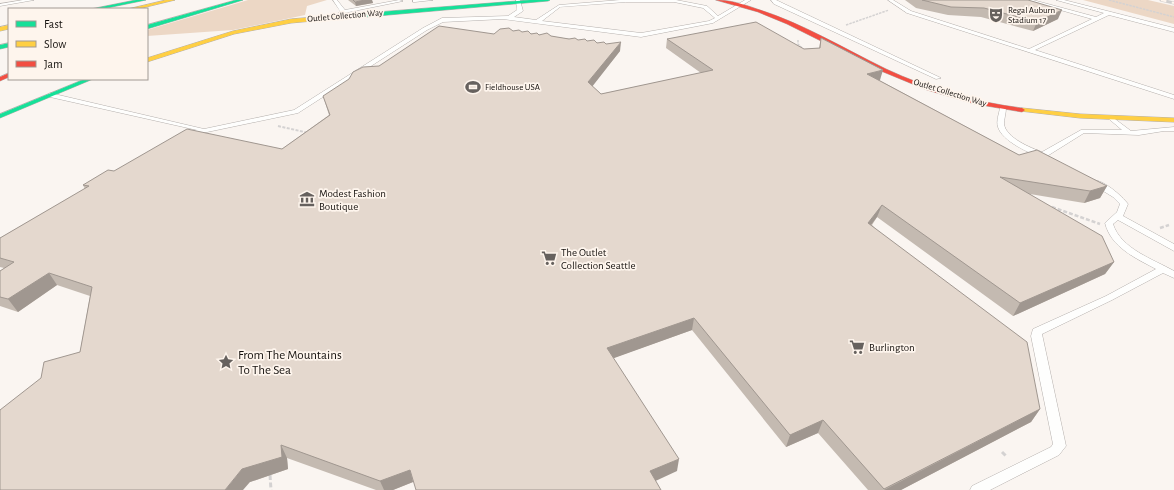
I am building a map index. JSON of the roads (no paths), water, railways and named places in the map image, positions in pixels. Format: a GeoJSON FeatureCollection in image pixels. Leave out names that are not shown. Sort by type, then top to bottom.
{"type":"FeatureCollection","features":[{"type":"Feature","properties":{"kind":"main road"},"geometry":{"type":"LineString","coordinates":[[100,8],[144,0]]}},
{"type":"Feature","properties":{"kind":"main road"},"geometry":{"type":"LineString","coordinates":[[104,8],[144,0]]}},
{"type":"Feature","properties":{"kind":"main road"},"geometry":{"type":"LineString","coordinates":[[148,27],[241,0]]}},
{"type":"Feature","properties":{"kind":"main road","name":"Outlet Collection Way"},"geometry":{"type":"LineString","coordinates":[[148,60],[257,27],[291,21],[341,14],[404,11],[518,1],[548,0]]}},
{"type":"Feature","properties":{"kind":"main road","name":"Outlet Collection Way"},"geometry":{"type":"LineString","coordinates":[[718,0],[741,5],[788,21],[921,86],[955,96],[1003,108],[1052,115],[1174,120]]}},
{"type":"Feature","properties":{"kind":"main road"},"geometry":{"type":"LineString","coordinates":[[137,8],[176,2]]}},
{"type":"Feature","properties":{"kind":"main road"},"geometry":{"type":"LineString","coordinates":[[148,12],[176,2]]}},
{"type":"Feature","properties":{"kind":"main road"},"geometry":{"type":"LineString","coordinates":[[0,116],[88,80]]}},
{"type":"Feature","properties":{"kind":"lane"},"geometry":{"type":"LineString","coordinates":[[0,5],[32,0]]}},
{"type":"Feature","properties":{"kind":"lane"},"geometry":{"type":"LineString","coordinates":[[335,0],[341,6],[341,14],[400,0],[403,3],[404,11]]}},
{"type":"Feature","properties":{"kind":"lane"},"geometry":{"type":"LineString","coordinates":[[415,1],[431,0]]}},
{"type":"Feature","properties":{"kind":"lane"},"geometry":{"type":"LineString","coordinates":[[180,136],[296,112],[425,29],[442,20],[510,18],[641,35],[711,22],[749,0]]}},
{"type":"Feature","properties":{"kind":"lane"},"geometry":{"type":"LineString","coordinates":[[773,0],[776,3],[938,78],[921,86]]}},
{"type":"Feature","properties":{"kind":"lane"},"geometry":{"type":"LineString","coordinates":[[890,0],[910,12],[1174,97]]}},
{"type":"Feature","properties":{"kind":"lane"},"geometry":{"type":"LineString","coordinates":[[1027,0],[1097,19]]}},
{"type":"Feature","properties":{"kind":"lane"},"geometry":{"type":"LineString","coordinates":[[1058,0],[1174,30]]}},
{"type":"Feature","properties":{"kind":"lane"},"geometry":{"type":"LineString","coordinates":[[510,18],[520,11],[518,1]]}},
{"type":"Feature","properties":{"kind":"lane"},"geometry":{"type":"LineString","coordinates":[[538,21],[559,6],[626,1],[674,1],[705,7],[718,18]]}},
{"type":"Feature","properties":{"kind":"lane"},"geometry":{"type":"LineString","coordinates":[[1030,51],[1109,13]]}},
{"type":"Feature","properties":{"kind":"lane"},"geometry":{"type":"LineString","coordinates":[[788,21],[806,16]]}},
{"type":"Feature","properties":{"kind":"lane"},"geometry":{"type":"LineString","coordinates":[[848,51],[865,44]]}},
{"type":"Feature","properties":{"kind":"lane"},"geometry":{"type":"LineString","coordinates":[[50,95],[206,130]]}},
{"type":"Feature","properties":{"kind":"lane"},"geometry":{"type":"LineString","coordinates":[[1003,108],[1002,127],[1004,132],[1018,143],[1046,157],[1083,131],[1128,132],[1174,129]]}},
{"type":"Feature","properties":{"kind":"lane"},"geometry":{"type":"LineString","coordinates":[[1111,118],[1128,132]]}},
{"type":"Feature","properties":{"kind":"lane"},"geometry":{"type":"LineString","coordinates":[[1086,177],[1107,189],[1121,200],[1124,207],[1110,222],[1109,226],[1112,234],[1121,244],[1174,275]]}},
{"type":"Feature","properties":{"kind":"lane"},"geometry":{"type":"LineString","coordinates":[[1117,216],[1174,248]]}},
{"type":"Feature","properties":{"kind":"lane"},"geometry":{"type":"LineString","coordinates":[[977,490],[1055,451],[1060,446],[1036,336],[1037,332],[1109,298],[1164,269]]}},
{"type":"Feature","properties":{"kind":"railway"},"geometry":{"type":"LineString","coordinates":[[1161,0],[1174,3]]}},
{"type":"Feature","properties":{"kind":"place","name":"Regal Auburn Stadium 17"},"geometry":{"type":"Point","coordinates":[996,15]}},
{"type":"Feature","properties":{"kind":"place","name":"Fieldhouse USA"},"geometry":{"type":"Point","coordinates":[473,87]}},
{"type":"Feature","properties":{"kind":"place","name":"Modest Fashion Boutique"},"geometry":{"type":"Point","coordinates":[307,199]}},
{"type":"Feature","properties":{"kind":"place","name":"The Outlet Collection Seattle"},"geometry":{"type":"Point","coordinates":[549,258]}},
{"type":"Feature","properties":{"kind":"place","name":"Burlington"},"geometry":{"type":"Point","coordinates":[857,347]}},
{"type":"Feature","properties":{"kind":"place","name":"From The Mountains To The Sea"},"geometry":{"type":"Point","coordinates":[226,362]}}]}
